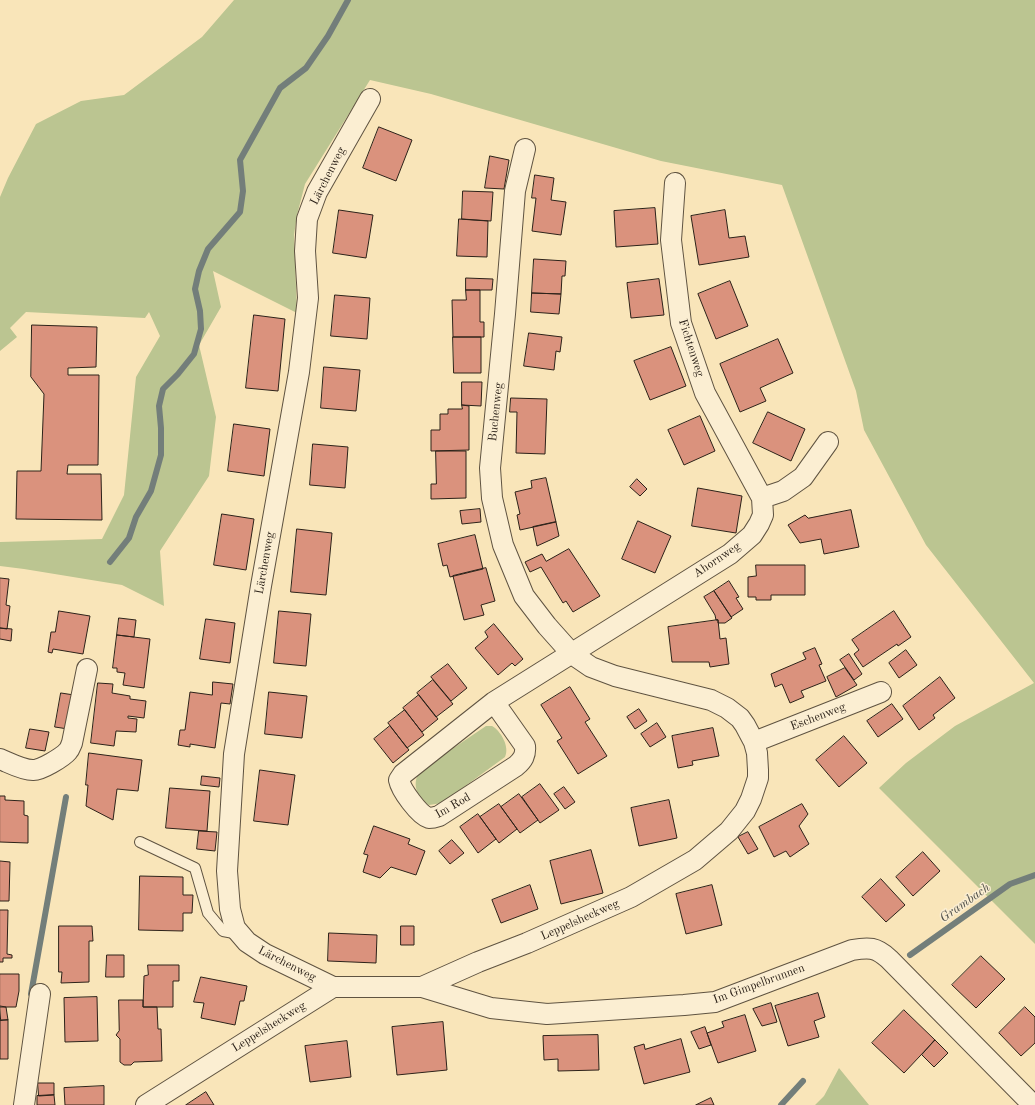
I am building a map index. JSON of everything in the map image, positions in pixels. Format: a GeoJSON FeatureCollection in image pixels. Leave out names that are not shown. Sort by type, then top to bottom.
{"type":"FeatureCollection","features":[{"type":"Feature","properties":{"kind":"street","name":"Lärchenweg"},"geometry":{"type":"LineString","coordinates":[[333,987],[265,954],[247,942],[236,928],[230,908],[227,870],[234,754],[261,586],[299,372],[308,298],[305,251],[307,219],[317,192],[370,99]]}},
{"type":"Feature","properties":{"kind":"street","name":"Buchenweg"},"geometry":{"type":"LineString","coordinates":[[525,148],[515,191],[490,468],[492,498],[503,545],[524,596],[547,626],[572,654]]}},
{"type":"Feature","properties":{"kind":"street","name":"Fichtenweg"},"geometry":{"type":"LineString","coordinates":[[675,183],[671,240],[681,323],[705,393],[762,498]]}},
{"type":"Feature","properties":{"kind":"street"},"geometry":{"type":"LineString","coordinates":[[762,498],[783,491],[804,477],[828,442]]}},
{"type":"Feature","properties":{"kind":"street","name":"Ahornweg"},"geometry":{"type":"LineString","coordinates":[[572,654],[730,554],[752,535],[763,515],[762,498]]}},
{"type":"Feature","properties":{"kind":"street","name":"Im Rod"},"geometry":{"type":"LineString","coordinates":[[494,702],[525,746],[526,753],[522,761],[439,816],[430,818],[426,816],[411,802],[402,788],[399,780],[403,774],[494,702],[572,654]]}},
{"type":"Feature","properties":{"kind":"street","name":"Leppelsheckweg"},"geometry":{"type":"LineString","coordinates":[[146,1105],[333,987],[422,987],[631,897],[695,860],[729,831],[745,811],[758,778],[754,742],[740,718],[719,704],[702,697],[615,676],[592,667],[572,654]]}},
{"type":"Feature","properties":{"kind":"street"},"geometry":{"type":"LineString","coordinates":[[0,759],[26,769],[34,770],[42,768],[64,756],[69,750],[72,742],[87,669]]}},
{"type":"Feature","properties":{"kind":"street","name":"Eschenweg"},"geometry":{"type":"LineString","coordinates":[[754,742],[881,692]]}},
{"type":"Feature","properties":{"kind":"street","name":"Im Gimpelbrunnen"},"geometry":{"type":"LineString","coordinates":[[422,987],[490,1008],[547,1014],[684,1005],[715,1002],[852,950],[865,948],[874,949],[882,952],[1023,1102]]}},
{"type":"Feature","properties":{"kind":"street"},"geometry":{"type":"LineString","coordinates":[[24,1105],[40,994]]}},
{"type":"Feature","properties":{"kind":"lane"},"geometry":{"type":"LineString","coordinates":[[140,842],[195,868],[208,913],[223,931],[241,935]]}},
{"type":"Feature","properties":{"kind":"green space"},"geometry":{"type":"Polygon","coordinates":[[[234,0],[1035,0],[1035,944],[879,788],[906,763],[955,726],[1034,683],[926,545],[864,430],[856,391],[782,185],[661,161],[431,94],[370,80],[305,184],[297,215],[294,235],[297,313],[213,271],[221,307],[199,345],[216,417],[209,476],[160,551],[164,606],[122,585],[0,566],[0,542],[102,539],[124,495],[136,377],[160,336],[149,312],[145,318],[26,312],[10,328],[17,337],[0,351],[0,197],[8,178],[36,124],[81,101],[124,95],[202,37],[234,0]]]}},
{"type":"Feature","properties":{"kind":"green space"},"geometry":{"type":"Polygon","coordinates":[[[486,726],[492,726],[501,735],[506,749],[505,757],[442,803],[429,805],[425,802],[418,794],[416,789],[416,779],[421,770],[486,726]]]}},
{"type":"Feature","properties":{"kind":"green space"},"geometry":{"type":"Polygon","coordinates":[[[839,1068],[869,1105],[815,1105],[824,1096],[839,1068]]]}},
{"type":"Feature","properties":{"kind":"building"},"geometry":{"type":"Polygon","coordinates":[[[379,127],[412,140],[396,181],[363,168],[379,127]]]}},
{"type":"Feature","properties":{"kind":"building"},"geometry":{"type":"Polygon","coordinates":[[[490,156],[509,160],[504,189],[485,188],[490,156]]]}},
{"type":"Feature","properties":{"kind":"building"},"geometry":{"type":"Polygon","coordinates":[[[535,175],[554,178],[551,200],[566,202],[561,235],[532,231],[536,198],[532,198],[535,175]]]}},
{"type":"Feature","properties":{"kind":"building"},"geometry":{"type":"Polygon","coordinates":[[[463,191],[493,192],[491,221],[462,219],[463,191]]]}},
{"type":"Feature","properties":{"kind":"building"},"geometry":{"type":"Polygon","coordinates":[[[655,208],[658,244],[616,247],[614,211],[655,208]]]}},
{"type":"Feature","properties":{"kind":"building"},"geometry":{"type":"Polygon","coordinates":[[[339,210],[373,215],[366,258],[333,253],[339,210]]]}},
{"type":"Feature","properties":{"kind":"building"},"geometry":{"type":"Polygon","coordinates":[[[725,210],[729,238],[745,236],[749,257],[699,265],[691,216],[725,210]]]}},
{"type":"Feature","properties":{"kind":"building"},"geometry":{"type":"Polygon","coordinates":[[[459,219],[488,221],[487,257],[457,256],[459,219]]]}},
{"type":"Feature","properties":{"kind":"building"},"geometry":{"type":"Polygon","coordinates":[[[534,259],[566,261],[565,276],[562,276],[561,294],[532,293],[534,259]]]}},
{"type":"Feature","properties":{"kind":"building"},"geometry":{"type":"Polygon","coordinates":[[[466,278],[493,279],[492,290],[466,290],[466,278]]]}},
{"type":"Feature","properties":{"kind":"building"},"geometry":{"type":"Polygon","coordinates":[[[659,279],[664,315],[631,318],[627,283],[659,279]]]}},
{"type":"Feature","properties":{"kind":"building"},"geometry":{"type":"Polygon","coordinates":[[[730,281],[748,326],[716,339],[698,294],[730,281]]]}},
{"type":"Feature","properties":{"kind":"building"},"geometry":{"type":"Polygon","coordinates":[[[466,290],[480,290],[480,322],[484,322],[484,337],[453,337],[452,300],[466,300],[466,290]]]}},
{"type":"Feature","properties":{"kind":"building"},"geometry":{"type":"Polygon","coordinates":[[[532,293],[561,294],[559,314],[531,312],[532,293]]]}},
{"type":"Feature","properties":{"kind":"building"},"geometry":{"type":"Polygon","coordinates":[[[335,295],[370,298],[367,339],[331,336],[335,295]]]}},
{"type":"Feature","properties":{"kind":"building"},"geometry":{"type":"Polygon","coordinates":[[[254,315],[285,319],[278,391],[246,388],[254,315]]]}},
{"type":"Feature","properties":{"kind":"building"},"geometry":{"type":"Polygon","coordinates":[[[32,325],[97,327],[96,367],[68,368],[68,375],[99,375],[98,465],[68,465],[67,474],[101,474],[102,520],[16,519],[17,471],[41,471],[44,394],[31,377],[32,325]]]}},
{"type":"Feature","properties":{"kind":"building"},"geometry":{"type":"Polygon","coordinates":[[[529,333],[562,337],[560,352],[556,351],[554,370],[524,366],[529,333]]]}},
{"type":"Feature","properties":{"kind":"building"},"geometry":{"type":"Polygon","coordinates":[[[453,337],[481,337],[481,373],[454,373],[453,337]]]}},
{"type":"Feature","properties":{"kind":"building"},"geometry":{"type":"Polygon","coordinates":[[[778,339],[793,373],[760,388],[766,401],[740,412],[720,364],[778,339]]]}},
{"type":"Feature","properties":{"kind":"building"},"geometry":{"type":"Polygon","coordinates":[[[671,347],[686,386],[650,400],[634,361],[671,347]]]}},
{"type":"Feature","properties":{"kind":"building"},"geometry":{"type":"Polygon","coordinates":[[[324,367],[360,370],[356,411],[321,408],[324,367]]]}},
{"type":"Feature","properties":{"kind":"building"},"geometry":{"type":"Polygon","coordinates":[[[462,382],[482,382],[481,406],[462,405],[462,382]]]}},
{"type":"Feature","properties":{"kind":"building"},"geometry":{"type":"Polygon","coordinates":[[[511,398],[547,399],[545,454],[516,453],[517,412],[510,412],[511,398]]]}},
{"type":"Feature","properties":{"kind":"building"},"geometry":{"type":"Polygon","coordinates":[[[462,405],[469,406],[469,450],[431,451],[431,430],[440,430],[440,414],[448,414],[448,409],[462,409],[462,405]]]}},
{"type":"Feature","properties":{"kind":"building"},"geometry":{"type":"Polygon","coordinates":[[[768,412],[805,429],[791,461],[753,443],[768,412]]]}},
{"type":"Feature","properties":{"kind":"building"},"geometry":{"type":"Polygon","coordinates":[[[700,416],[715,451],[684,465],[668,430],[700,416]]]}},
{"type":"Feature","properties":{"kind":"building"},"geometry":{"type":"Polygon","coordinates":[[[234,424],[270,429],[264,476],[228,471],[234,424]]]}},
{"type":"Feature","properties":{"kind":"building"},"geometry":{"type":"Polygon","coordinates":[[[313,444],[348,447],[345,488],[310,485],[313,444]]]}},
{"type":"Feature","properties":{"kind":"building"},"geometry":{"type":"Polygon","coordinates":[[[436,451],[466,451],[466,498],[431,499],[431,484],[436,484],[436,451]]]}},
{"type":"Feature","properties":{"kind":"building"},"geometry":{"type":"Polygon","coordinates":[[[546,478],[556,522],[520,530],[517,515],[520,514],[515,492],[532,488],[531,481],[546,478]]]}},
{"type":"Feature","properties":{"kind":"building"},"geometry":{"type":"Polygon","coordinates":[[[637,479],[647,489],[640,496],[630,487],[637,479]]]}},
{"type":"Feature","properties":{"kind":"building"},"geometry":{"type":"Polygon","coordinates":[[[698,488],[742,496],[736,533],[692,526],[698,488]]]}},
{"type":"Feature","properties":{"kind":"building"},"geometry":{"type":"Polygon","coordinates":[[[480,509],[481,522],[462,524],[460,511],[480,509]]]}},
{"type":"Feature","properties":{"kind":"building"},"geometry":{"type":"Polygon","coordinates":[[[851,510],[859,547],[824,554],[821,539],[800,543],[788,525],[805,515],[808,518],[851,510]]]}},
{"type":"Feature","properties":{"kind":"building"},"geometry":{"type":"Polygon","coordinates":[[[222,514],[254,519],[246,570],[214,565],[222,514]]]}},
{"type":"Feature","properties":{"kind":"building"},"geometry":{"type":"Polygon","coordinates":[[[638,521],[671,536],[655,573],[622,559],[638,521]]]}},
{"type":"Feature","properties":{"kind":"building"},"geometry":{"type":"Polygon","coordinates":[[[556,522],[559,536],[537,546],[533,527],[556,522]]]}},
{"type":"Feature","properties":{"kind":"building"},"geometry":{"type":"Polygon","coordinates":[[[297,529],[332,533],[326,595],[291,592],[297,529]]]}},
{"type":"Feature","properties":{"kind":"building"},"geometry":{"type":"Polygon","coordinates":[[[475,535],[483,569],[450,577],[447,565],[443,566],[438,544],[475,535]]]}},
{"type":"Feature","properties":{"kind":"building"},"geometry":{"type":"Polygon","coordinates":[[[569,549],[600,596],[573,612],[566,601],[563,603],[541,567],[530,572],[525,562],[542,554],[546,561],[569,549]]]}},
{"type":"Feature","properties":{"kind":"building"},"geometry":{"type":"Polygon","coordinates":[[[756,565],[805,565],[805,595],[771,595],[771,600],[756,600],[756,597],[748,597],[748,577],[756,576],[756,565]]]}},
{"type":"Feature","properties":{"kind":"building"},"geometry":{"type":"Polygon","coordinates":[[[486,568],[495,601],[481,605],[484,615],[464,620],[453,576],[486,568]]]}},
{"type":"Feature","properties":{"kind":"building"},"geometry":{"type":"Polygon","coordinates":[[[0,578],[9,579],[6,605],[10,606],[7,629],[0,628],[0,578]]]}},
{"type":"Feature","properties":{"kind":"building"},"geometry":{"type":"Polygon","coordinates":[[[729,581],[739,597],[736,598],[743,609],[731,617],[714,591],[729,581]]]}},
{"type":"Feature","properties":{"kind":"building"},"geometry":{"type":"Polygon","coordinates":[[[714,591],[732,618],[725,623],[718,623],[718,620],[716,620],[715,615],[704,597],[714,591]]]}},
{"type":"Feature","properties":{"kind":"building"},"geometry":{"type":"Polygon","coordinates":[[[59,611],[90,616],[83,654],[53,649],[52,653],[48,652],[51,632],[55,632],[59,611]]]}},
{"type":"Feature","properties":{"kind":"building"},"geometry":{"type":"Polygon","coordinates":[[[279,611],[311,614],[306,666],[274,663],[279,611]]]}},
{"type":"Feature","properties":{"kind":"building"},"geometry":{"type":"Polygon","coordinates":[[[894,611],[911,637],[898,646],[897,644],[863,667],[854,654],[859,650],[852,640],[894,611]]]}},
{"type":"Feature","properties":{"kind":"building"},"geometry":{"type":"Polygon","coordinates":[[[119,618],[136,620],[134,637],[117,635],[119,618]]]}},
{"type":"Feature","properties":{"kind":"building"},"geometry":{"type":"Polygon","coordinates":[[[206,619],[235,623],[230,663],[200,659],[206,619]]]}},
{"type":"Feature","properties":{"kind":"building"},"geometry":{"type":"Polygon","coordinates":[[[718,620],[720,639],[726,638],[729,664],[710,667],[709,662],[672,662],[668,627],[718,620]]]}},
{"type":"Feature","properties":{"kind":"building"},"geometry":{"type":"Polygon","coordinates":[[[494,624],[523,659],[515,666],[512,663],[498,675],[475,648],[488,637],[485,632],[494,624]]]}},
{"type":"Feature","properties":{"kind":"building"},"geometry":{"type":"Polygon","coordinates":[[[0,628],[12,629],[11,641],[0,639],[0,628]]]}},
{"type":"Feature","properties":{"kind":"building"},"geometry":{"type":"Polygon","coordinates":[[[117,635],[150,639],[144,688],[123,685],[125,673],[117,672],[117,668],[113,668],[117,635]]]}},
{"type":"Feature","properties":{"kind":"building"},"geometry":{"type":"Polygon","coordinates":[[[815,648],[822,664],[819,665],[826,681],[801,691],[804,697],[790,703],[782,684],[775,687],[771,674],[806,659],[803,653],[815,648]]]}},
{"type":"Feature","properties":{"kind":"building"},"geometry":{"type":"Polygon","coordinates":[[[906,650],[917,665],[899,678],[889,663],[906,650]]]}},
{"type":"Feature","properties":{"kind":"building"},"geometry":{"type":"Polygon","coordinates":[[[849,654],[862,674],[854,680],[840,660],[849,654]]]}},
{"type":"Feature","properties":{"kind":"building"},"geometry":{"type":"Polygon","coordinates":[[[448,664],[467,688],[451,701],[431,677],[448,664]]]}},
{"type":"Feature","properties":{"kind":"building"},"geometry":{"type":"Polygon","coordinates":[[[845,668],[857,685],[836,697],[827,677],[845,668]]]}},
{"type":"Feature","properties":{"kind":"building"},"geometry":{"type":"Polygon","coordinates":[[[940,677],[955,698],[933,715],[935,718],[919,730],[903,706],[940,677]]]}},
{"type":"Feature","properties":{"kind":"building"},"geometry":{"type":"Polygon","coordinates":[[[433,680],[453,704],[436,717],[417,693],[433,680]]]}},
{"type":"Feature","properties":{"kind":"building"},"geometry":{"type":"Polygon","coordinates":[[[213,682],[233,684],[230,704],[221,703],[215,748],[190,744],[190,747],[178,745],[180,730],[185,730],[190,692],[212,695],[213,682]]]}},
{"type":"Feature","properties":{"kind":"building"},"geometry":{"type":"Polygon","coordinates":[[[98,683],[113,684],[112,693],[130,696],[130,699],[146,701],[144,718],[128,716],[128,718],[137,719],[136,732],[116,731],[114,746],[91,743],[98,683]]]}},
{"type":"Feature","properties":{"kind":"building"},"geometry":{"type":"Polygon","coordinates":[[[570,687],[590,719],[585,722],[607,756],[578,774],[557,741],[562,738],[541,705],[570,687]]]}},
{"type":"Feature","properties":{"kind":"building"},"geometry":{"type":"Polygon","coordinates":[[[269,692],[307,696],[302,738],[265,734],[269,692]]]}},
{"type":"Feature","properties":{"kind":"building"},"geometry":{"type":"Polygon","coordinates":[[[61,693],[74,695],[68,729],[55,727],[61,693]]]}},
{"type":"Feature","properties":{"kind":"building"},"geometry":{"type":"Polygon","coordinates":[[[419,695],[438,719],[422,732],[403,708],[419,695]]]}},
{"type":"Feature","properties":{"kind":"building"},"geometry":{"type":"Polygon","coordinates":[[[892,704],[903,719],[878,737],[867,721],[892,704]]]}},
{"type":"Feature","properties":{"kind":"building"},"geometry":{"type":"Polygon","coordinates":[[[639,709],[647,721],[635,729],[627,717],[639,709]]]}},
{"type":"Feature","properties":{"kind":"building"},"geometry":{"type":"Polygon","coordinates":[[[405,710],[424,735],[407,748],[388,723],[405,710]]]}},
{"type":"Feature","properties":{"kind":"building"},"geometry":{"type":"Polygon","coordinates":[[[657,723],[666,737],[650,747],[641,734],[657,723]]]}},
{"type":"Feature","properties":{"kind":"building"},"geometry":{"type":"Polygon","coordinates":[[[390,726],[409,750],[393,763],[374,739],[390,726]]]}},
{"type":"Feature","properties":{"kind":"building"},"geometry":{"type":"Polygon","coordinates":[[[713,728],[719,756],[692,761],[693,765],[678,768],[672,736],[713,728]]]}},
{"type":"Feature","properties":{"kind":"building"},"geometry":{"type":"Polygon","coordinates":[[[30,729],[49,732],[45,751],[26,748],[30,729]]]}},
{"type":"Feature","properties":{"kind":"building"},"geometry":{"type":"Polygon","coordinates":[[[844,736],[867,763],[839,787],[816,760],[844,736]]]}},
{"type":"Feature","properties":{"kind":"building"},"geometry":{"type":"Polygon","coordinates":[[[89,753],[142,760],[138,791],[117,789],[113,820],[86,806],[89,753]]]}},
{"type":"Feature","properties":{"kind":"building"},"geometry":{"type":"Polygon","coordinates":[[[260,770],[295,775],[288,825],[254,821],[260,770]]]}},
{"type":"Feature","properties":{"kind":"building"},"geometry":{"type":"Polygon","coordinates":[[[202,776],[220,778],[219,787],[201,785],[202,776]]]}},
{"type":"Feature","properties":{"kind":"building"},"geometry":{"type":"Polygon","coordinates":[[[540,784],[559,810],[540,823],[522,797],[540,784]]]}},
{"type":"Feature","properties":{"kind":"building"},"geometry":{"type":"Polygon","coordinates":[[[564,787],[575,802],[565,809],[554,794],[564,787]]]}},
{"type":"Feature","properties":{"kind":"building"},"geometry":{"type":"Polygon","coordinates":[[[170,788],[210,791],[207,831],[166,828],[170,788]]]}},
{"type":"Feature","properties":{"kind":"building"},"geometry":{"type":"Polygon","coordinates":[[[519,794],[538,820],[520,833],[501,807],[519,794]]]}},
{"type":"Feature","properties":{"kind":"building"},"geometry":{"type":"Polygon","coordinates":[[[0,796],[5,796],[5,800],[24,801],[24,815],[28,816],[28,843],[0,842],[0,796]]]}},
{"type":"Feature","properties":{"kind":"building"},"geometry":{"type":"Polygon","coordinates":[[[669,800],[677,838],[639,846],[631,808],[669,800]]]}},
{"type":"Feature","properties":{"kind":"building"},"geometry":{"type":"Polygon","coordinates":[[[499,804],[517,829],[499,843],[480,817],[499,804]]]}},
{"type":"Feature","properties":{"kind":"building"},"geometry":{"type":"Polygon","coordinates":[[[802,804],[808,814],[799,826],[809,844],[790,857],[786,851],[774,857],[759,827],[802,804]]]}},
{"type":"Feature","properties":{"kind":"building"},"geometry":{"type":"Polygon","coordinates":[[[478,814],[496,839],[478,853],[460,827],[478,814]]]}},
{"type":"Feature","properties":{"kind":"building"},"geometry":{"type":"Polygon","coordinates":[[[374,826],[410,839],[408,844],[425,851],[416,875],[391,867],[380,878],[363,872],[368,855],[364,854],[374,826]]]}},
{"type":"Feature","properties":{"kind":"building"},"geometry":{"type":"Polygon","coordinates":[[[199,831],[217,832],[215,851],[197,849],[199,831]]]}},
{"type":"Feature","properties":{"kind":"building"},"geometry":{"type":"Polygon","coordinates":[[[748,832],[758,849],[748,854],[738,837],[748,832]]]}},
{"type":"Feature","properties":{"kind":"building"},"geometry":{"type":"Polygon","coordinates":[[[452,840],[464,853],[450,864],[439,851],[452,840]]]}},
{"type":"Feature","properties":{"kind":"building"},"geometry":{"type":"Polygon","coordinates":[[[591,850],[603,893],[561,904],[550,861],[591,850]]]}},
{"type":"Feature","properties":{"kind":"building"},"geometry":{"type":"Polygon","coordinates":[[[923,852],[940,871],[913,896],[896,877],[923,852]]]}},
{"type":"Feature","properties":{"kind":"building"},"geometry":{"type":"Polygon","coordinates":[[[0,861],[10,862],[9,901],[0,901],[0,861]]]}},
{"type":"Feature","properties":{"kind":"building"},"geometry":{"type":"Polygon","coordinates":[[[140,876],[183,877],[183,895],[193,895],[192,913],[183,913],[183,931],[139,930],[140,876]]]}},
{"type":"Feature","properties":{"kind":"building"},"geometry":{"type":"Polygon","coordinates":[[[881,879],[905,905],[886,922],[862,897],[881,879]]]}},
{"type":"Feature","properties":{"kind":"building"},"geometry":{"type":"Polygon","coordinates":[[[530,885],[538,909],[501,923],[492,900],[530,885]]]}},
{"type":"Feature","properties":{"kind":"building"},"geometry":{"type":"Polygon","coordinates":[[[712,885],[722,925],[686,934],[676,894],[712,885]]]}},
{"type":"Feature","properties":{"kind":"building"},"geometry":{"type":"Polygon","coordinates":[[[0,910],[8,910],[7,954],[12,955],[12,958],[3,958],[3,962],[0,962],[0,910]]]}},
{"type":"Feature","properties":{"kind":"building"},"geometry":{"type":"Polygon","coordinates":[[[59,926],[92,926],[93,941],[89,941],[89,982],[61,983],[62,972],[59,972],[59,926]]]}},
{"type":"Feature","properties":{"kind":"building"},"geometry":{"type":"Polygon","coordinates":[[[401,926],[414,926],[414,945],[401,945],[401,926]]]}},
{"type":"Feature","properties":{"kind":"building"},"geometry":{"type":"Polygon","coordinates":[[[329,933],[377,935],[376,963],[328,961],[329,933]]]}},
{"type":"Feature","properties":{"kind":"building"},"geometry":{"type":"Polygon","coordinates":[[[107,955],[124,955],[124,977],[106,977],[107,955]]]}},
{"type":"Feature","properties":{"kind":"building"},"geometry":{"type":"Polygon","coordinates":[[[981,956],[1005,979],[976,1008],[952,985],[981,956]]]}},
{"type":"Feature","properties":{"kind":"building"},"geometry":{"type":"Polygon","coordinates":[[[148,965],[179,965],[179,981],[173,981],[173,1007],[143,1007],[144,976],[148,975],[148,965]]]}},
{"type":"Feature","properties":{"kind":"building"},"geometry":{"type":"Polygon","coordinates":[[[0,974],[19,974],[19,991],[16,1007],[0,1007],[0,974]]]}},
{"type":"Feature","properties":{"kind":"building"},"geometry":{"type":"Polygon","coordinates":[[[201,977],[247,986],[244,1001],[240,1001],[235,1025],[201,1018],[204,1003],[194,1002],[201,977]]]}},
{"type":"Feature","properties":{"kind":"building"},"geometry":{"type":"Polygon","coordinates":[[[818,993],[825,1017],[814,1021],[819,1037],[788,1046],[775,1006],[818,993]]]}},
{"type":"Feature","properties":{"kind":"building"},"geometry":{"type":"Polygon","coordinates":[[[97,997],[98,1041],[65,1042],[64,998],[97,997]]]}},
{"type":"Feature","properties":{"kind":"building"},"geometry":{"type":"Polygon","coordinates":[[[119,1000],[143,1000],[143,1007],[157,1007],[158,1029],[161,1029],[162,1061],[134,1062],[131,1065],[124,1065],[120,1062],[120,1039],[116,1035],[119,1031],[119,1000]]]}},
{"type":"Feature","properties":{"kind":"building"},"geometry":{"type":"Polygon","coordinates":[[[771,1003],[777,1022],[762,1026],[753,1009],[771,1003]]]}},
{"type":"Feature","properties":{"kind":"building"},"geometry":{"type":"Polygon","coordinates":[[[0,1006],[6,1007],[8,1020],[1,1020],[0,1006]]]}},
{"type":"Feature","properties":{"kind":"building"},"geometry":{"type":"Polygon","coordinates":[[[1025,1007],[1035,1017],[1035,1043],[1021,1056],[999,1033],[1025,1007]]]}},
{"type":"Feature","properties":{"kind":"building"},"geometry":{"type":"Polygon","coordinates":[[[904,1010],[935,1040],[904,1073],[872,1043],[904,1010]]]}},
{"type":"Feature","properties":{"kind":"building"},"geometry":{"type":"Polygon","coordinates":[[[745,1015],[756,1051],[718,1063],[707,1033],[724,1027],[722,1022],[745,1015]]]}},
{"type":"Feature","properties":{"kind":"building"},"geometry":{"type":"Polygon","coordinates":[[[8,1020],[8,1059],[0,1059],[0,1021],[8,1020]]]}},
{"type":"Feature","properties":{"kind":"building"},"geometry":{"type":"Polygon","coordinates":[[[443,1022],[447,1070],[397,1075],[392,1027],[443,1022]]]}},
{"type":"Feature","properties":{"kind":"building"},"geometry":{"type":"Polygon","coordinates":[[[705,1027],[711,1045],[699,1049],[691,1032],[705,1027]]]}},
{"type":"Feature","properties":{"kind":"building"},"geometry":{"type":"Polygon","coordinates":[[[598,1035],[599,1070],[558,1071],[558,1059],[544,1060],[543,1036],[598,1035]]]}},
{"type":"Feature","properties":{"kind":"building"},"geometry":{"type":"Polygon","coordinates":[[[681,1039],[690,1072],[644,1084],[634,1047],[644,1044],[645,1049],[681,1039]]]}},
{"type":"Feature","properties":{"kind":"building"},"geometry":{"type":"Polygon","coordinates":[[[935,1040],[948,1053],[934,1067],[922,1055],[935,1040]]]}},
{"type":"Feature","properties":{"kind":"building"},"geometry":{"type":"Polygon","coordinates":[[[347,1041],[351,1077],[310,1082],[305,1046],[347,1041]]]}},
{"type":"Feature","properties":{"kind":"building"},"geometry":{"type":"Polygon","coordinates":[[[38,1083],[54,1083],[54,1095],[39,1096],[38,1083]]]}},
{"type":"Feature","properties":{"kind":"building"},"geometry":{"type":"Polygon","coordinates":[[[104,1086],[104,1105],[65,1105],[64,1088],[104,1086]]]}},
{"type":"Feature","properties":{"kind":"building"},"geometry":{"type":"Polygon","coordinates":[[[206,1092],[214,1105],[186,1105],[206,1092]]]}},
{"type":"Feature","properties":{"kind":"building"},"geometry":{"type":"Polygon","coordinates":[[[54,1095],[55,1105],[37,1105],[37,1096],[54,1095]]]}},
{"type":"Feature","properties":{"kind":"building"},"geometry":{"type":"Polygon","coordinates":[[[711,1098],[714,1105],[696,1105],[711,1098]]]}},
{"type":"Feature","properties":{"kind":"waterway"},"geometry":{"type":"LineString","coordinates":[[110,562],[129,538],[136,517],[151,491],[161,455],[159,406],[163,389],[178,374],[194,354],[201,329],[200,311],[195,289],[199,271],[208,249],[240,212],[243,191],[240,160],[280,88],[306,68],[328,36],[348,0]]}},
{"type":"Feature","properties":{"kind":"waterway"},"geometry":{"type":"LineString","coordinates":[[31,994],[66,797]]}},
{"type":"Feature","properties":{"kind":"waterway","name":"Grambach"},"geometry":{"type":"LineString","coordinates":[[910,955],[1010,884],[1035,875]]}},
{"type":"Feature","properties":{"kind":"waterway","name":"Grambach"},"geometry":{"type":"LineString","coordinates":[[781,1105],[803,1081]]}}]}
